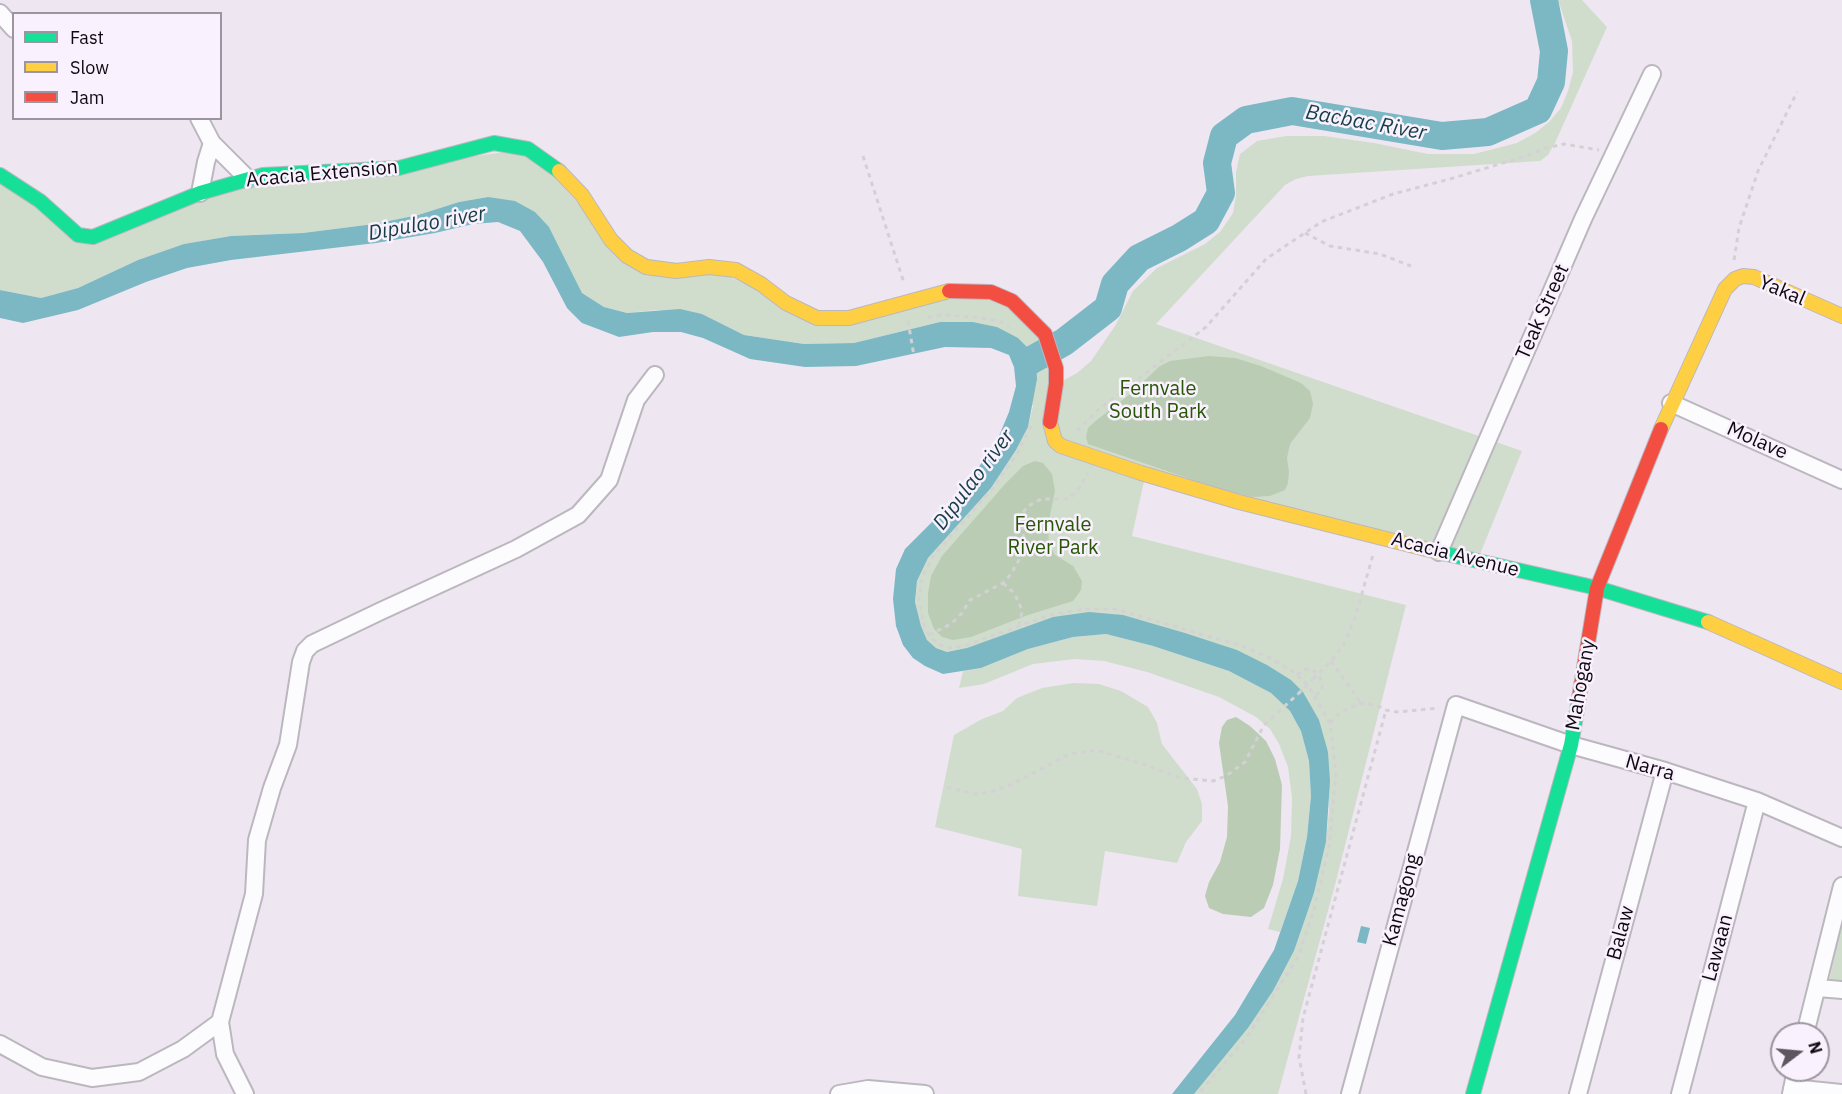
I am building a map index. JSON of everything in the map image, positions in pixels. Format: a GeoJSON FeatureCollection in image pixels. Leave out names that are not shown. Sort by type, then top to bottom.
{"type":"FeatureCollection","features":[{"type":"Feature","properties":{"kind":"street"},"geometry":{"type":"LineString","coordinates":[[0,13],[12,27]]}},
{"type":"Feature","properties":{"kind":"street","name":"Teak Street"},"geometry":{"type":"LineString","coordinates":[[1438,552],[1583,219],[1652,74]]}},
{"type":"Feature","properties":{"kind":"street"},"geometry":{"type":"LineString","coordinates":[[200,120],[212,143],[248,179]]}},
{"type":"Feature","properties":{"kind":"street"},"geometry":{"type":"LineString","coordinates":[[200,193],[212,143]]}},
{"type":"Feature","properties":{"kind":"street","name":"Acacia Extension"},"geometry":{"type":"LineString","coordinates":[[0,176],[40,201],[78,235],[93,237],[200,193],[248,179],[263,176],[399,168],[494,143],[528,149],[557,169],[582,195],[611,240],[627,256],[646,267],[676,271],[709,267],[736,270],[761,284],[786,303],[817,318],[849,318],[945,291],[991,292],[1012,302],[1045,334],[1052,350],[1056,368],[1056,384],[1050,421],[1055,441],[1065,447]]}},
{"type":"Feature","properties":{"kind":"street","name":"Yakal"},"geometry":{"type":"LineString","coordinates":[[1730,284],[1743,276],[1754,277],[1842,316]]}},
{"type":"Feature","properties":{"kind":"street","name":"Mahogany"},"geometry":{"type":"LineString","coordinates":[[1473,1094],[1571,745],[1597,588],[1671,403],[1730,284]]}},
{"type":"Feature","properties":{"kind":"street"},"geometry":{"type":"LineString","coordinates":[[245,1094],[225,1054],[220,1022],[254,894],[257,840],[272,788],[288,745],[305,651],[312,644],[516,549],[578,515],[609,480],[636,400],[655,375]]}},
{"type":"Feature","properties":{"kind":"street","name":"Molave"},"geometry":{"type":"LineString","coordinates":[[1671,403],[1842,480]]}},
{"type":"Feature","properties":{"kind":"street","name":"Acacia Avenue"},"geometry":{"type":"LineString","coordinates":[[1065,447],[1239,502],[1438,552],[1597,588],[1702,619],[1842,682]]}},
{"type":"Feature","properties":{"kind":"street","name":"Narra"},"geometry":{"type":"LineString","coordinates":[[1456,705],[1571,745],[1665,771],[1757,801],[1842,838]]}},
{"type":"Feature","properties":{"kind":"street","name":"Kamagong"},"geometry":{"type":"LineString","coordinates":[[1350,1094],[1456,705]]}},
{"type":"Feature","properties":{"kind":"street","name":"Balaw"},"geometry":{"type":"LineString","coordinates":[[1578,1094],[1665,771]]}},
{"type":"Feature","properties":{"kind":"street","name":"Lawaan"},"geometry":{"type":"LineString","coordinates":[[1680,1094],[1757,801]]}},
{"type":"Feature","properties":{"kind":"street"},"geometry":{"type":"LineString","coordinates":[[1808,1022],[1842,886]]}},
{"type":"Feature","properties":{"kind":"street"},"geometry":{"type":"LineString","coordinates":[[1818,988],[1842,990]]}},
{"type":"Feature","properties":{"kind":"street"},"geometry":{"type":"LineString","coordinates":[[0,1044],[42,1067],[92,1078],[139,1072],[183,1048],[220,1022]]}},
{"type":"Feature","properties":{"kind":"street"},"geometry":{"type":"LineString","coordinates":[[839,1094],[868,1089],[925,1094]]}},
{"type":"Feature","properties":{"kind":"street"},"geometry":{"type":"LineString","coordinates":[[1791,1091],[1842,1093]]}},
{"type":"Feature","properties":{"kind":"path"},"geometry":{"type":"LineString","coordinates":[[1730,284],[1734,248],[1758,171],[1797,92]]}},
{"type":"Feature","properties":{"kind":"path"},"geometry":{"type":"LineString","coordinates":[[1065,447],[1075,433],[1098,410],[1206,327],[1266,259],[1321,222],[1393,194],[1526,156],[1542,148],[1564,144],[1615,153]]}},
{"type":"Feature","properties":{"kind":"path"},"geometry":{"type":"LineString","coordinates":[[863,156],[909,301]]}},
{"type":"Feature","properties":{"kind":"path"},"geometry":{"type":"LineString","coordinates":[[1305,233],[1330,246],[1380,254],[1411,266]]}},
{"type":"Feature","properties":{"kind":"path"},"geometry":{"type":"LineString","coordinates":[[922,318],[942,315],[974,317],[999,321],[1017,329]]}},
{"type":"Feature","properties":{"kind":"path"},"geometry":{"type":"LineString","coordinates":[[914,356],[908,321],[915,320]]}},
{"type":"Feature","properties":{"kind":"path"},"geometry":{"type":"LineString","coordinates":[[1033,417],[1017,454],[993,488],[932,558],[922,578],[919,599],[924,625],[929,636],[947,648],[964,646],[1050,615],[1084,609],[1115,609],[1242,646],[1270,658],[1308,685],[1330,723],[1336,774],[1335,807],[1319,893],[1298,957],[1247,1037],[1198,1094]]}},
{"type":"Feature","properties":{"kind":"path"},"geometry":{"type":"LineString","coordinates":[[929,636],[951,624],[962,614],[970,600],[1003,583],[1026,549],[1021,516],[1028,506],[1041,499],[1069,499],[1080,487],[1096,458]]}},
{"type":"Feature","properties":{"kind":"path"},"geometry":{"type":"LineString","coordinates":[[947,787],[975,794],[991,792],[1012,784],[1070,754],[1096,750],[1181,778],[1213,781],[1226,776],[1245,762],[1264,725],[1331,662],[1344,644],[1354,621],[1378,536]]}},
{"type":"Feature","properties":{"kind":"path"},"geometry":{"type":"LineString","coordinates":[[1003,583],[1013,592],[1019,602],[1022,612],[1018,625]]}},
{"type":"Feature","properties":{"kind":"path"},"geometry":{"type":"LineString","coordinates":[[1331,662],[1361,703]]}},
{"type":"Feature","properties":{"kind":"path"},"geometry":{"type":"LineString","coordinates":[[1297,675],[1303,670],[1311,669],[1318,674],[1322,682],[1322,690],[1315,696]]}},
{"type":"Feature","properties":{"kind":"path"},"geometry":{"type":"LineString","coordinates":[[1330,723],[1341,712],[1361,703],[1376,705],[1386,710],[1410,712],[1456,705]]}},
{"type":"Feature","properties":{"kind":"path"},"geometry":{"type":"LineString","coordinates":[[1306,1094],[1299,1057],[1303,1018],[1386,710]]}},
{"type":"Feature","properties":{"kind":"green space","name":"Fernvale River Park"},"geometry":{"type":"Polygon","coordinates":[[[1558,0],[1582,0],[1607,27],[1548,155],[1540,161],[1308,176],[1296,179],[1285,185],[1156,324],[1522,451],[1478,559],[1146,472],[1132,536],[1406,605],[1335,885],[1278,1094],[1194,1094],[1248,1028],[1273,991],[1294,951],[1314,893],[1326,842],[1329,810],[1328,752],[1291,680],[1053,617],[967,649],[947,652],[936,648],[927,640],[921,626],[915,603],[917,581],[928,558],[991,488],[1028,427],[1033,406],[997,327],[973,322],[940,322],[854,343],[804,344],[744,335],[702,314],[656,310],[627,313],[604,307],[582,293],[549,227],[488,197],[459,202],[418,215],[374,224],[303,233],[231,236],[185,244],[138,260],[78,288],[41,298],[0,290],[0,175],[78,235],[200,193],[528,149],[627,256],[709,267],[817,318],[991,292],[1031,318],[1057,384],[1077,373],[1091,361],[1115,326],[1133,291],[1157,268],[1205,244],[1220,232],[1233,213],[1236,172],[1240,154],[1257,141],[1286,136],[1324,136],[1428,154],[1474,154],[1517,143],[1535,133],[1561,108],[1573,72],[1572,41],[1558,0]]]}},
{"type":"Feature","properties":{"kind":"green space","name":"Fernvale South Park"},"geometry":{"type":"Polygon","coordinates":[[[1209,356],[1235,358],[1261,366],[1301,383],[1310,391],[1313,404],[1310,418],[1290,444],[1287,458],[1288,483],[1285,490],[1270,496],[1253,497],[1228,492],[1088,444],[1086,437],[1088,428],[1160,366],[1170,361],[1209,356]]]}},
{"type":"Feature","properties":{"kind":"green space"},"geometry":{"type":"Polygon","coordinates":[[[1035,461],[1043,463],[1052,474],[1055,491],[1048,525],[1049,544],[1055,555],[1073,566],[1082,581],[1081,590],[1073,601],[971,637],[953,640],[942,637],[934,629],[928,613],[931,576],[942,556],[1006,483],[1023,466],[1035,461]]]}},
{"type":"Feature","properties":{"kind":"green space"},"geometry":{"type":"Polygon","coordinates":[[[1106,634],[1153,646],[1229,671],[1271,693],[1290,711],[1301,731],[1309,761],[1311,796],[1307,837],[1298,881],[1280,932],[1268,929],[1283,879],[1291,836],[1292,798],[1288,767],[1279,744],[1270,729],[1256,717],[1219,697],[1147,672],[1104,661],[1075,659],[1033,664],[984,684],[959,688],[963,671],[981,668],[1028,649],[1073,637],[1106,634]]]}},
{"type":"Feature","properties":{"kind":"green space"},"geometry":{"type":"Polygon","coordinates":[[[1073,683],[1099,684],[1121,691],[1148,707],[1157,723],[1162,744],[1197,789],[1202,804],[1202,821],[1186,842],[1177,863],[1105,851],[1097,906],[1018,896],[1022,849],[935,827],[954,735],[982,719],[1003,711],[1017,698],[1042,688],[1073,683]]]}},
{"type":"Feature","properties":{"kind":"green space"},"geometry":{"type":"Polygon","coordinates":[[[1236,717],[1266,741],[1275,759],[1282,785],[1280,849],[1273,885],[1264,908],[1251,917],[1223,914],[1209,908],[1205,896],[1209,882],[1220,862],[1227,837],[1228,806],[1219,743],[1222,727],[1227,720],[1236,717]]]}},
{"type":"Feature","properties":{"kind":"green space"},"geometry":{"type":"Polygon","coordinates":[[[1842,920],[1842,983],[1829,982],[1842,920]]]}},
{"type":"Feature","properties":{"kind":"water","name":"Dipulao river"},"geometry":{"type":"Polygon","coordinates":[[[488,197],[515,201],[535,212],[549,227],[582,293],[604,307],[627,313],[680,309],[702,314],[744,335],[804,344],[854,343],[940,322],[973,322],[997,327],[1018,338],[1028,348],[1036,362],[1037,379],[1028,427],[991,488],[928,558],[917,581],[915,602],[927,640],[936,648],[947,652],[967,648],[1053,617],[1089,612],[1123,615],[1237,650],[1291,680],[1303,692],[1319,720],[1328,752],[1330,781],[1326,842],[1314,893],[1294,951],[1273,991],[1248,1028],[1194,1094],[1172,1094],[1235,1015],[1274,950],[1298,881],[1307,837],[1311,796],[1309,761],[1301,731],[1290,711],[1271,693],[1229,671],[1153,646],[1106,634],[1073,637],[1028,649],[981,668],[943,674],[913,658],[903,645],[896,626],[893,599],[896,569],[905,549],[941,513],[996,443],[1009,412],[1016,386],[1014,367],[1009,355],[991,348],[945,347],[856,366],[805,367],[750,359],[703,338],[681,332],[653,332],[619,337],[582,323],[567,308],[543,262],[520,231],[498,222],[473,224],[376,243],[231,260],[187,268],[78,310],[23,323],[0,318],[0,290],[41,298],[78,288],[138,260],[184,244],[231,236],[303,233],[374,224],[418,215],[459,202],[488,197]]]}},
{"type":"Feature","properties":{"kind":"water"},"geometry":{"type":"Polygon","coordinates":[[[1361,926],[1370,928],[1366,944],[1357,942],[1361,926]]]}},
{"type":"Feature","properties":{"kind":"waterway","name":"Bacbac River"},"geometry":{"type":"LineString","coordinates":[[1028,362],[1064,342],[1108,308],[1115,284],[1139,258],[1179,238],[1206,221],[1221,193],[1217,163],[1224,136],[1246,120],[1292,111],[1442,136],[1488,132],[1538,110],[1551,82],[1554,51],[1544,0]]}},
{"type":"Feature","properties":{"kind":"traffic: fast"},"geometry":{"type":"LineString","coordinates":[[0,175],[40,201],[78,235],[93,237],[200,193],[263,175],[399,168],[494,143],[528,149],[559,171]]}},
{"type":"Feature","properties":{"kind":"traffic: fast"},"geometry":{"type":"LineString","coordinates":[[1438,552],[1597,588],[1708,622]]}},
{"type":"Feature","properties":{"kind":"traffic: fast"},"geometry":{"type":"LineString","coordinates":[[1473,1094],[1571,745],[1578,704]]}},
{"type":"Feature","properties":{"kind":"traffic: slow"},"geometry":{"type":"LineString","coordinates":[[559,171],[582,195],[611,240],[627,256],[646,267],[676,271],[709,267],[736,270],[761,284],[786,303],[817,318],[849,318],[949,291]]}},
{"type":"Feature","properties":{"kind":"traffic: slow"},"geometry":{"type":"LineString","coordinates":[[1661,429],[1725,289],[1735,279],[1743,276],[1754,277],[1842,316]]}},
{"type":"Feature","properties":{"kind":"traffic: slow"},"geometry":{"type":"LineString","coordinates":[[1050,422],[1055,441],[1061,446],[1141,473],[1239,502],[1438,552]]}},
{"type":"Feature","properties":{"kind":"traffic: slow"},"geometry":{"type":"LineString","coordinates":[[1708,622],[1842,682]]}},
{"type":"Feature","properties":{"kind":"traffic: jam"},"geometry":{"type":"LineString","coordinates":[[949,291],[991,292],[1012,301],[1045,334],[1056,368],[1050,422]]}},
{"type":"Feature","properties":{"kind":"traffic: jam"},"geometry":{"type":"LineString","coordinates":[[1578,704],[1597,588],[1661,429]]}}]}
